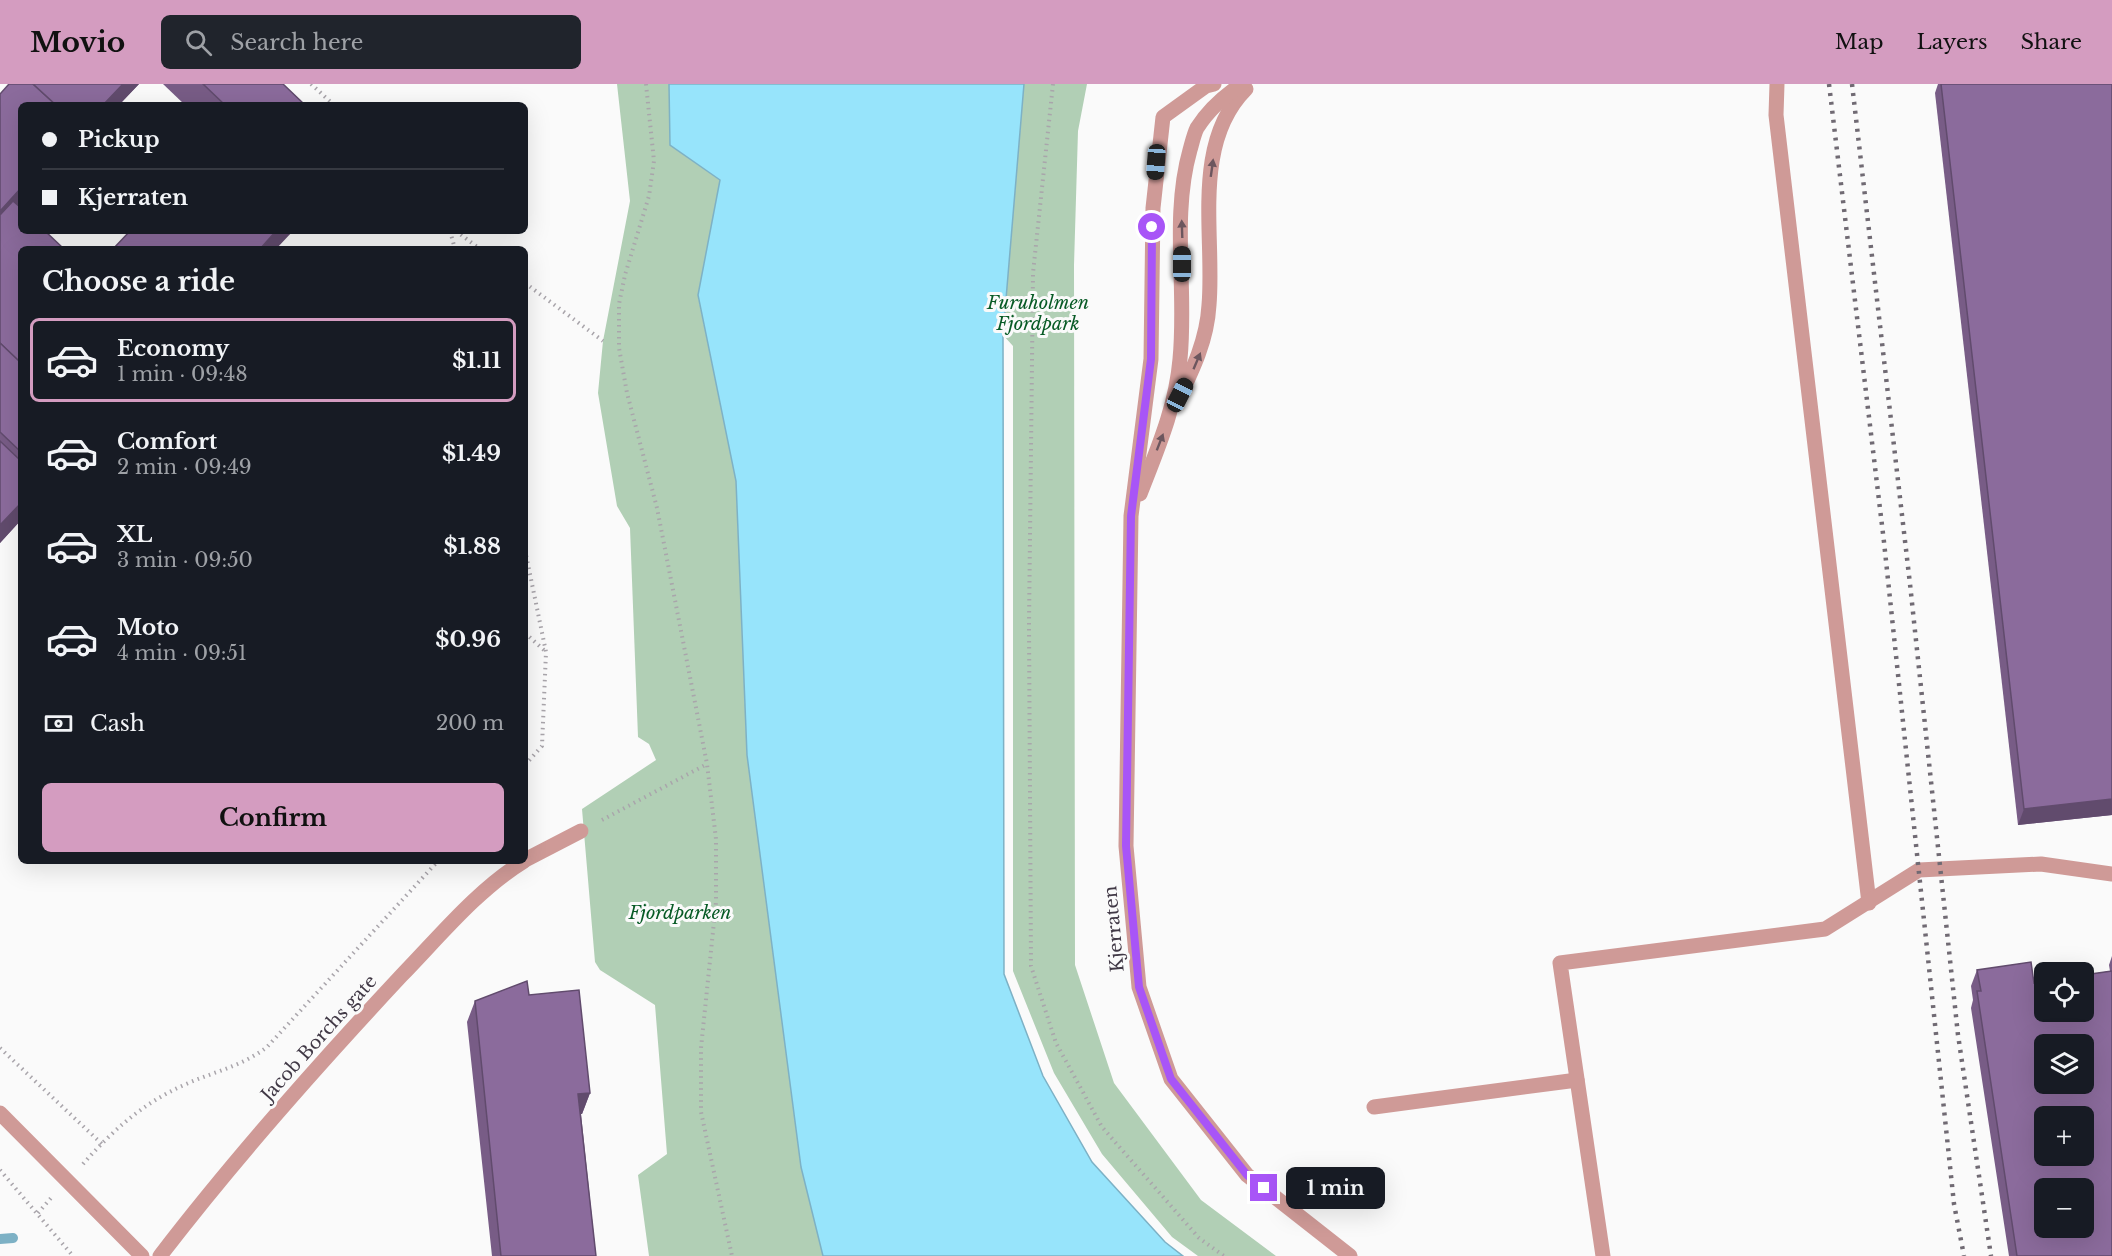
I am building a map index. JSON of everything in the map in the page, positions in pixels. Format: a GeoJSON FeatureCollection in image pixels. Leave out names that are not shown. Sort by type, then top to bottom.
{"type":"FeatureCollection","features":[{"type":"Feature","properties":{"kind":"street"},"geometry":{"type":"LineString","coordinates":[[1131,516],[1151,359],[1153,219],[1156,162],[1163,117],[1206,86],[1214,84]]}},
{"type":"Feature","properties":{"kind":"street"},"geometry":{"type":"LineString","coordinates":[[1171,414],[1180,360],[1184,173],[1196,130],[1221,98],[1242,84]]}},
{"type":"Feature","properties":{"kind":"street"},"geometry":{"type":"LineString","coordinates":[[1131,516],[1171,414],[1200,357],[1209,306],[1208,209],[1219,132],[1234,100],[1250,84]]}},
{"type":"Feature","properties":{"kind":"street"},"geometry":{"type":"LineString","coordinates":[[1777,84],[1776,115],[1869,903]]}},
{"type":"Feature","properties":{"kind":"street","name":"Kjerraten"},"geometry":{"type":"LineString","coordinates":[[1131,516],[1126,846],[1139,987],[1171,1079],[1247,1175],[1350,1256]]}},
{"type":"Feature","properties":{"kind":"street","name":"Jacob Borchs gate"},"geometry":{"type":"LineString","coordinates":[[528,859],[581,831]]}},
{"type":"Feature","properties":{"kind":"street","name":"Jacob Borchs gate"},"geometry":{"type":"LineString","coordinates":[[160,1256],[219,1178],[380,999],[490,886],[520,864]]}},
{"type":"Feature","properties":{"kind":"street"},"geometry":{"type":"LineString","coordinates":[[1603,1256],[1560,963],[1825,929],[1919,870],[2041,864],[2112,874]]}},
{"type":"Feature","properties":{"kind":"street"},"geometry":{"type":"LineString","coordinates":[[1374,1107],[1577,1080]]}},
{"type":"Feature","properties":{"kind":"street"},"geometry":{"type":"LineString","coordinates":[[0,1113],[142,1256]]}},
{"type":"Feature","properties":{"kind":"path"},"geometry":{"type":"LineString","coordinates":[[311,84],[331,102]]}},
{"type":"Feature","properties":{"kind":"path"},"geometry":{"type":"LineString","coordinates":[[646,84],[654,162],[649,196],[625,275],[619,304],[619,348],[627,393],[657,508],[707,764],[716,839],[716,902],[701,1048],[701,1112],[732,1256]]}},
{"type":"Feature","properties":{"kind":"path"},"geometry":{"type":"LineString","coordinates":[[1053,84],[1034,273],[1029,624],[1031,966],[1056,1043],[1102,1127],[1199,1238],[1224,1256]]}},
{"type":"Feature","properties":{"kind":"path"},"geometry":{"type":"LineString","coordinates":[[460,234],[476,246]]}},
{"type":"Feature","properties":{"kind":"path"},"geometry":{"type":"LineString","coordinates":[[528,285],[603,341]]}},
{"type":"Feature","properties":{"kind":"path"},"geometry":{"type":"LineString","coordinates":[[528,565],[546,652],[543,746],[528,762]]}},
{"type":"Feature","properties":{"kind":"path"},"geometry":{"type":"LineString","coordinates":[[528,636],[546,652]]}},
{"type":"Feature","properties":{"kind":"path"},"geometry":{"type":"LineString","coordinates":[[581,831],[707,764]]}},
{"type":"Feature","properties":{"kind":"path"},"geometry":{"type":"LineString","coordinates":[[38,1213],[130,1116],[159,1097],[238,1066],[267,1047],[435,864]]}},
{"type":"Feature","properties":{"kind":"path"},"geometry":{"type":"LineString","coordinates":[[0,1048],[102,1144]]}},
{"type":"Feature","properties":{"kind":"path"},"geometry":{"type":"LineString","coordinates":[[0,1170],[74,1256]]}},
{"type":"Feature","properties":{"kind":"green space","name":"Fjordparken"},"geometry":{"type":"Polygon","coordinates":[[[617,84],[669,84],[670,145],[720,180],[698,296],[736,481],[747,755],[801,1167],[823,1256],[649,1256],[638,1175],[667,1154],[655,1005],[600,970],[595,962],[582,809],[656,760],[649,744],[638,737],[630,528],[617,506],[598,393],[603,341],[630,201],[617,84]]]}},
{"type":"Feature","properties":{"kind":"green space","name":"Furuholmen Fjordpark"},"geometry":{"type":"Polygon","coordinates":[[[1024,84],[1087,84],[1078,131],[1074,265],[1075,965],[1114,1083],[1201,1200],[1276,1256],[1198,1256],[1172,1237],[1102,1154],[1054,1073],[1013,971],[1013,346],[1003,335],[1024,84]]]}},
{"type":"Feature","properties":{"kind":"water"},"geometry":{"type":"Polygon","coordinates":[[[669,84],[1024,84],[1003,335],[1004,974],[1043,1076],[1092,1162],[1165,1242],[1183,1256],[823,1256],[801,1167],[747,755],[736,481],[698,295],[720,180],[670,145],[669,84]]]}},
{"type":"Feature","properties":{"kind":"building"},"geometry":{"type":"Polygon","coordinates":[[[9,84],[33,84],[53,102],[18,102],[18,191],[0,211],[0,94],[9,84]]]}},
{"type":"Feature","properties":{"kind":"building"},"geometry":{"type":"Polygon","coordinates":[[[33,84],[123,84],[106,102],[53,102],[33,84]]]}},
{"type":"Feature","properties":{"kind":"building"},"geometry":{"type":"Polygon","coordinates":[[[203,84],[283,84],[302,102],[222,102],[203,84]]]}},
{"type":"Feature","properties":{"kind":"building"},"geometry":{"type":"Polygon","coordinates":[[[1941,84],[2112,84],[2112,799],[2024,809],[1941,84]]]}},
{"type":"Feature","properties":{"kind":"building"},"geometry":{"type":"Polygon","coordinates":[[[13,201],[18,205],[18,234],[48,234],[61,246],[18,246],[18,360],[0,343],[0,215],[13,201]]]}},
{"type":"Feature","properties":{"kind":"building"},"geometry":{"type":"Polygon","coordinates":[[[127,234],[273,234],[263,246],[116,246],[127,234]]]}},
{"type":"Feature","properties":{"kind":"building"},"geometry":{"type":"Polygon","coordinates":[[[0,343],[18,360],[18,449],[0,432],[0,343]]]}},
{"type":"Feature","properties":{"kind":"building"},"geometry":{"type":"Polygon","coordinates":[[[0,441],[18,458],[18,506],[0,525],[0,441]]]}},
{"type":"Feature","properties":{"kind":"building"},"geometry":{"type":"Polygon","coordinates":[[[2031,962],[2034,983],[2034,1022],[2094,1022],[2094,974],[2112,971],[2112,1256],[2017,1256],[1977,991],[1981,991],[1977,970],[2031,962]]]}},
{"type":"Feature","properties":{"kind":"building"},"geometry":{"type":"Polygon","coordinates":[[[527,981],[529,995],[579,990],[590,1093],[578,1094],[596,1256],[501,1256],[475,1001],[527,981]]]}},
{"type":"Feature","properties":{"kind":"waterway"},"geometry":{"type":"LineString","coordinates":[[0,1239],[13,1238]]}},
{"type":"Feature","properties":{"kind":"railway"},"geometry":{"type":"LineString","coordinates":[[1829,84],[1884,542],[1954,1204],[1964,1256]]}},
{"type":"Feature","properties":{"kind":"railway"},"geometry":{"type":"LineString","coordinates":[[1852,84],[1910,584],[1958,1035],[1991,1256]]}},
{"type":"Feature","properties":{"kind":"route"},"geometry":{"type":"LineString","coordinates":[[1152,227],[1151,359],[1131,516],[1126,846],[1139,987],[1171,1079],[1247,1175],[1264,1188]]}}]}
